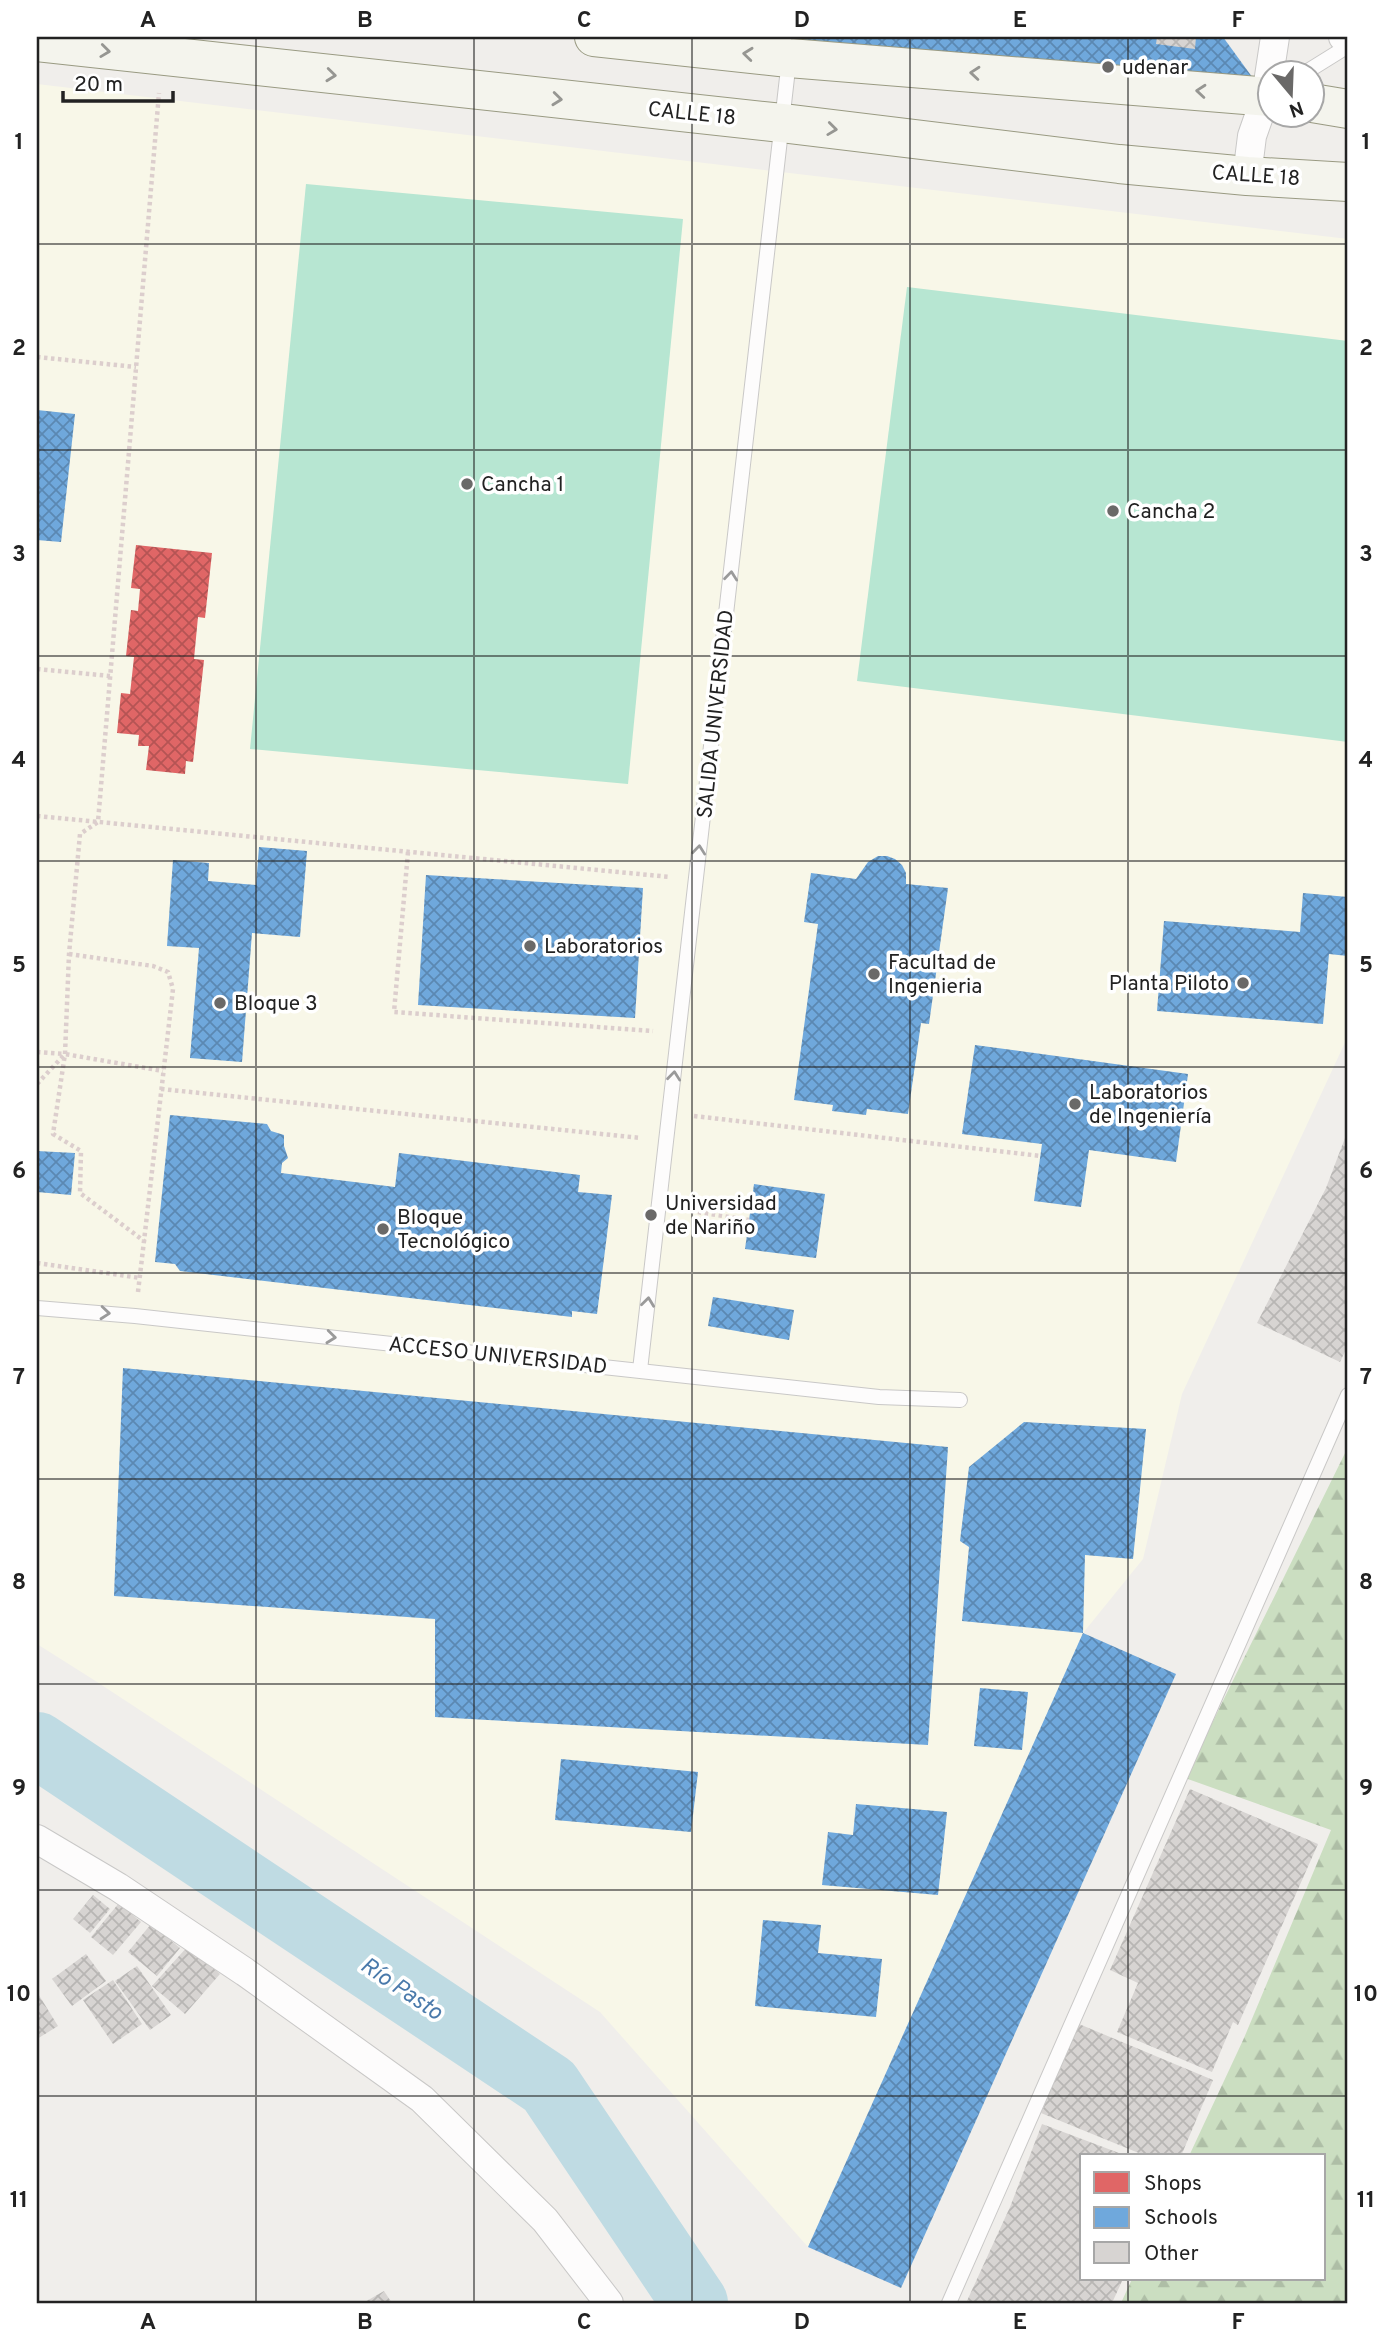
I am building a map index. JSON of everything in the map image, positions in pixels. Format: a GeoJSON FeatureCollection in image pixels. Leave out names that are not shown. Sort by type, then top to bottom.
{"type":"FeatureCollection","features":[{"type":"Feature","properties":{"kind":"main road"},"geometry":{"type":"LineString","coordinates":[[594,37],[789,58],[1256,95]]}},
{"type":"Feature","properties":{"kind":"main road","name":"CALLE 18"},"geometry":{"type":"LineString","coordinates":[[37,43],[782,123],[1119,164],[1247,176],[1348,181]]}},
{"type":"Feature","properties":{"kind":"main road"},"geometry":{"type":"LineString","coordinates":[[1326,105],[1348,108]]}},
{"type":"Feature","properties":{"kind":"street"},"geometry":{"type":"LineString","coordinates":[[1272,60],[1275,37]]}},
{"type":"Feature","properties":{"kind":"street"},"geometry":{"type":"LineString","coordinates":[[1343,37],[1348,44]]}},
{"type":"Feature","properties":{"kind":"street"},"geometry":{"type":"LineString","coordinates":[[1247,176],[1252,136],[1256,126]]}},
{"type":"Feature","properties":{"kind":"street"},"geometry":{"type":"LineString","coordinates":[[37,1839],[118,1887],[245,1972],[422,2099],[545,2220],[609,2303]]}},
{"type":"Feature","properties":{"kind":"lane"},"geometry":{"type":"LineString","coordinates":[[1324,60],[1348,44]]}},
{"type":"Feature","properties":{"kind":"lane","name":"SALIDA UNIVERSIDAD"},"geometry":{"type":"LineString","coordinates":[[640,1370],[789,58]]}},
{"type":"Feature","properties":{"kind":"lane","name":"ACCESO UNIVERSIDAD"},"geometry":{"type":"LineString","coordinates":[[37,1308],[135,1316],[879,1396],[960,1400]]}},
{"type":"Feature","properties":{"kind":"lane"},"geometry":{"type":"LineString","coordinates":[[949,2303],[1348,1395]]}},
{"type":"Feature","properties":{"kind":"path"},"geometry":{"type":"LineString","coordinates":[[98,822],[162,57]]}},
{"type":"Feature","properties":{"kind":"path"},"geometry":{"type":"LineString","coordinates":[[37,357],[136,367]]}},
{"type":"Feature","properties":{"kind":"path"},"geometry":{"type":"LineString","coordinates":[[37,669],[110,676]]}},
{"type":"Feature","properties":{"kind":"path"},"geometry":{"type":"LineString","coordinates":[[37,816],[696,879]]}},
{"type":"Feature","properties":{"kind":"path"},"geometry":{"type":"LineString","coordinates":[[98,822],[80,834],[69,954],[65,1054],[53,1134],[81,1151],[80,1193],[144,1241]]}},
{"type":"Feature","properties":{"kind":"path"},"geometry":{"type":"LineString","coordinates":[[408,852],[394,1012],[679,1033]]}},
{"type":"Feature","properties":{"kind":"path"},"geometry":{"type":"LineString","coordinates":[[69,954],[153,966],[168,972],[173,989],[135,1316]]}},
{"type":"Feature","properties":{"kind":"path"},"geometry":{"type":"LineString","coordinates":[[37,1052],[65,1054],[163,1071]]}},
{"type":"Feature","properties":{"kind":"path"},"geometry":{"type":"LineString","coordinates":[[37,1084],[65,1054]]}},
{"type":"Feature","properties":{"kind":"path"},"geometry":{"type":"LineString","coordinates":[[161,1089],[667,1141]]}},
{"type":"Feature","properties":{"kind":"path"},"geometry":{"type":"LineString","coordinates":[[670,1114],[1041,1156]]}},
{"type":"Feature","properties":{"kind":"path"},"geometry":{"type":"LineString","coordinates":[[659,1207],[749,1220]]}},
{"type":"Feature","properties":{"kind":"path"},"geometry":{"type":"LineString","coordinates":[[37,1263],[140,1278]]}},
{"type":"Feature","properties":{"kind":"shaded area","name":"Universidad de Nariño"},"geometry":{"type":"Polygon","coordinates":[[[37,84],[1348,239],[1348,1036],[1182,1394],[1143,1559],[1083,1633],[808,2247],[600,2012],[37,1644],[37,84]]]}},
{"type":"Feature","properties":{"kind":"green space","name":"Cancha 1"},"geometry":{"type":"Polygon","coordinates":[[[306,184],[683,219],[628,784],[250,749],[306,184]]]}},
{"type":"Feature","properties":{"kind":"green space","name":"Cancha 2"},"geometry":{"type":"Polygon","coordinates":[[[907,287],[1348,341],[1348,742],[857,681],[907,287]]]}},
{"type":"Feature","properties":{"kind":"green space"},"geometry":{"type":"Polygon","coordinates":[[[1348,1447],[1348,2303],[1121,2303],[1132,2280],[1326,2280],[1326,2154],[1190,2154],[1244,2038],[1331,1830],[1185,1778],[1348,1447]]]}},
{"type":"Feature","properties":{"kind":"building: Shops"},"geometry":{"type":"Polygon","coordinates":[[[136,545],[212,553],[205,618],[198,617],[194,659],[204,660],[193,762],[186,761],[185,774],[146,770],[149,746],[138,746],[139,735],[117,733],[121,693],[130,694],[134,657],[126,656],[131,610],[138,611],[140,589],[131,588],[136,545]]]}},
{"type":"Feature","properties":{"kind":"building: Schools","name":"udenar"},"geometry":{"type":"Polygon","coordinates":[[[695,37],[1223,37],[1256,82],[1256,95],[695,37]]]}},
{"type":"Feature","properties":{"kind":"building: Schools"},"geometry":{"type":"Polygon","coordinates":[[[37,410],[75,414],[61,542],[37,540],[37,410]]]}},
{"type":"Feature","properties":{"kind":"building: Schools","name":"Bloque 3"},"geometry":{"type":"Polygon","coordinates":[[[259,847],[307,851],[300,937],[252,933],[242,1062],[190,1058],[199,948],[167,946],[173,860],[209,863],[208,881],[256,885],[259,847]]]}},
{"type":"Feature","properties":{"kind":"building: Schools","name":"Facultad de Ingenieria"},"geometry":{"type":"Polygon","coordinates":[[[878,856],[895,859],[902,865],[906,873],[906,884],[948,888],[929,1024],[921,1023],[908,1114],[867,1109],[866,1115],[832,1111],[833,1105],[794,1100],[818,924],[804,922],[811,873],[856,879],[868,862],[878,856]]]}},
{"type":"Feature","properties":{"kind":"building: Schools","name":"Laboratorios"},"geometry":{"type":"Polygon","coordinates":[[[426,875],[643,888],[635,1018],[418,1005],[426,875]]]}},
{"type":"Feature","properties":{"kind":"building: Schools","name":"Planta Piloto"},"geometry":{"type":"Polygon","coordinates":[[[1303,893],[1348,897],[1348,956],[1329,954],[1323,1024],[1157,1011],[1164,921],[1300,932],[1303,893]]]}},
{"type":"Feature","properties":{"kind":"building: Schools","name":"Laboratorios de Ingeniería"},"geometry":{"type":"Polygon","coordinates":[[[975,1045],[1188,1074],[1176,1162],[1089,1150],[1081,1207],[1034,1201],[1042,1144],[962,1134],[975,1045]]]}},
{"type":"Feature","properties":{"kind":"building: Schools","name":"Bloque Tecnológico"},"geometry":{"type":"Polygon","coordinates":[[[170,1115],[267,1124],[271,1131],[284,1135],[288,1158],[282,1163],[281,1173],[395,1187],[399,1153],[580,1175],[578,1192],[612,1195],[597,1314],[572,1311],[572,1317],[180,1271],[175,1264],[155,1262],[170,1115]]]}},
{"type":"Feature","properties":{"kind":"building: Schools"},"geometry":{"type":"Polygon","coordinates":[[[37,1151],[75,1153],[71,1195],[37,1192],[37,1151]]]}},
{"type":"Feature","properties":{"kind":"building: Schools"},"geometry":{"type":"Polygon","coordinates":[[[754,1184],[825,1194],[816,1258],[745,1249],[754,1184]]]}},
{"type":"Feature","properties":{"kind":"building: Schools"},"geometry":{"type":"Polygon","coordinates":[[[713,1297],[794,1310],[789,1340],[708,1326],[713,1297]]]}},
{"type":"Feature","properties":{"kind":"building: Schools"},"geometry":{"type":"Polygon","coordinates":[[[123,1368],[948,1447],[928,1745],[435,1717],[435,1619],[114,1596],[123,1368]]]}},
{"type":"Feature","properties":{"kind":"building: Schools"},"geometry":{"type":"Polygon","coordinates":[[[1024,1422],[1146,1429],[1133,1559],[1085,1555],[1083,1633],[962,1621],[969,1547],[960,1541],[969,1467],[1024,1422]]]}},
{"type":"Feature","properties":{"kind":"building: Schools"},"geometry":{"type":"Polygon","coordinates":[[[1083,1633],[1176,1674],[901,2288],[808,2247],[1083,1633]]]}},
{"type":"Feature","properties":{"kind":"building: Schools"},"geometry":{"type":"Polygon","coordinates":[[[980,1688],[1028,1692],[1022,1750],[974,1746],[980,1688]]]}},
{"type":"Feature","properties":{"kind":"building: Schools"},"geometry":{"type":"Polygon","coordinates":[[[561,1759],[698,1772],[691,1832],[555,1820],[561,1759]]]}},
{"type":"Feature","properties":{"kind":"building: Schools"},"geometry":{"type":"Polygon","coordinates":[[[856,1804],[947,1812],[938,1895],[822,1885],[828,1832],[853,1835],[856,1804]]]}},
{"type":"Feature","properties":{"kind":"building: Schools"},"geometry":{"type":"Polygon","coordinates":[[[763,1920],[821,1925],[818,1953],[882,1959],[876,2017],[755,2006],[763,1920]]]}},
{"type":"Feature","properties":{"kind":"building: Other"},"geometry":{"type":"Polygon","coordinates":[[[1157,37],[1196,37],[1195,49],[1156,44],[1157,37]]]}},
{"type":"Feature","properties":{"kind":"building: Other"},"geometry":{"type":"Polygon","coordinates":[[[1348,1130],[1348,1345],[1340,1362],[1257,1323],[1326,1188],[1348,1130]]]}},
{"type":"Feature","properties":{"kind":"building: Other"},"geometry":{"type":"Polygon","coordinates":[[[1190,1789],[1318,1844],[1238,2025],[1233,2022],[1212,2072],[1117,2032],[1138,1983],[1110,1970],[1190,1789]]]}},
{"type":"Feature","properties":{"kind":"building: Other"},"geometry":{"type":"Polygon","coordinates":[[[93,1895],[110,1909],[90,1933],[73,1919],[93,1895]]]}},
{"type":"Feature","properties":{"kind":"building: Other"},"geometry":{"type":"Polygon","coordinates":[[[119,1903],[141,1922],[113,1955],[91,1937],[119,1903]]]}},
{"type":"Feature","properties":{"kind":"building: Other"},"geometry":{"type":"Polygon","coordinates":[[[151,1924],[180,1948],[157,1976],[128,1952],[151,1924]]]}},
{"type":"Feature","properties":{"kind":"building: Other"},"geometry":{"type":"Polygon","coordinates":[[[188,1946],[220,1974],[185,2014],[152,1986],[188,1946]]]}},
{"type":"Feature","properties":{"kind":"building: Other"},"geometry":{"type":"Polygon","coordinates":[[[86,1954],[106,1981],[72,2006],[52,1979],[86,1954]]]}},
{"type":"Feature","properties":{"kind":"building: Other"},"geometry":{"type":"Polygon","coordinates":[[[137,1966],[171,2015],[150,2030],[115,1981],[137,1966]]]}},
{"type":"Feature","properties":{"kind":"building: Other"},"geometry":{"type":"Polygon","coordinates":[[[113,1980],[142,2024],[113,2044],[83,2000],[113,1980]]]}},
{"type":"Feature","properties":{"kind":"building: Other"},"geometry":{"type":"Polygon","coordinates":[[[37,1992],[58,2026],[37,2039],[37,1992]]]}},
{"type":"Feature","properties":{"kind":"building: Other"},"geometry":{"type":"Polygon","coordinates":[[[1079,2024],[1213,2080],[1182,2154],[1141,2154],[1041,2113],[1079,2024]]]}},
{"type":"Feature","properties":{"kind":"building: Other"},"geometry":{"type":"Polygon","coordinates":[[[1042,2124],[1122,2154],[1080,2154],[1080,2280],[1123,2280],[1112,2303],[966,2303],[1010,2207],[1042,2124]]]}},
{"type":"Feature","properties":{"kind":"building: Other"},"geometry":{"type":"Polygon","coordinates":[[[384,2291],[392,2303],[363,2303],[384,2291]]]}},
{"type":"Feature","properties":{"kind":"waterway","name":"Río Pasto"},"geometry":{"type":"LineString","coordinates":[[37,1745],[549,2086],[695,2303]]}},
{"type":"Feature","properties":{"kind":"place","name":"udenar"},"geometry":{"type":"Point","coordinates":[1108,67]}},
{"type":"Feature","properties":{"kind":"place","name":"Cancha 1"},"geometry":{"type":"Point","coordinates":[467,484]}},
{"type":"Feature","properties":{"kind":"place","name":"Cancha 2"},"geometry":{"type":"Point","coordinates":[1113,511]}},
{"type":"Feature","properties":{"kind":"place","name":"Laboratorios"},"geometry":{"type":"Point","coordinates":[530,946]}},
{"type":"Feature","properties":{"kind":"place","name":"Facultad de Ingenieria"},"geometry":{"type":"Point","coordinates":[874,974]}},
{"type":"Feature","properties":{"kind":"place","name":"Planta Piloto"},"geometry":{"type":"Point","coordinates":[1243,983]}},
{"type":"Feature","properties":{"kind":"place","name":"Bloque 3"},"geometry":{"type":"Point","coordinates":[220,1003]}},
{"type":"Feature","properties":{"kind":"place","name":"Laboratorios de Ingeniería"},"geometry":{"type":"Point","coordinates":[1075,1104]}},
{"type":"Feature","properties":{"kind":"place","name":"Universidad de Nariño"},"geometry":{"type":"Point","coordinates":[651,1215]}},
{"type":"Feature","properties":{"kind":"place","name":"Bloque Tecnológico"},"geometry":{"type":"Point","coordinates":[383,1229]}}]}
